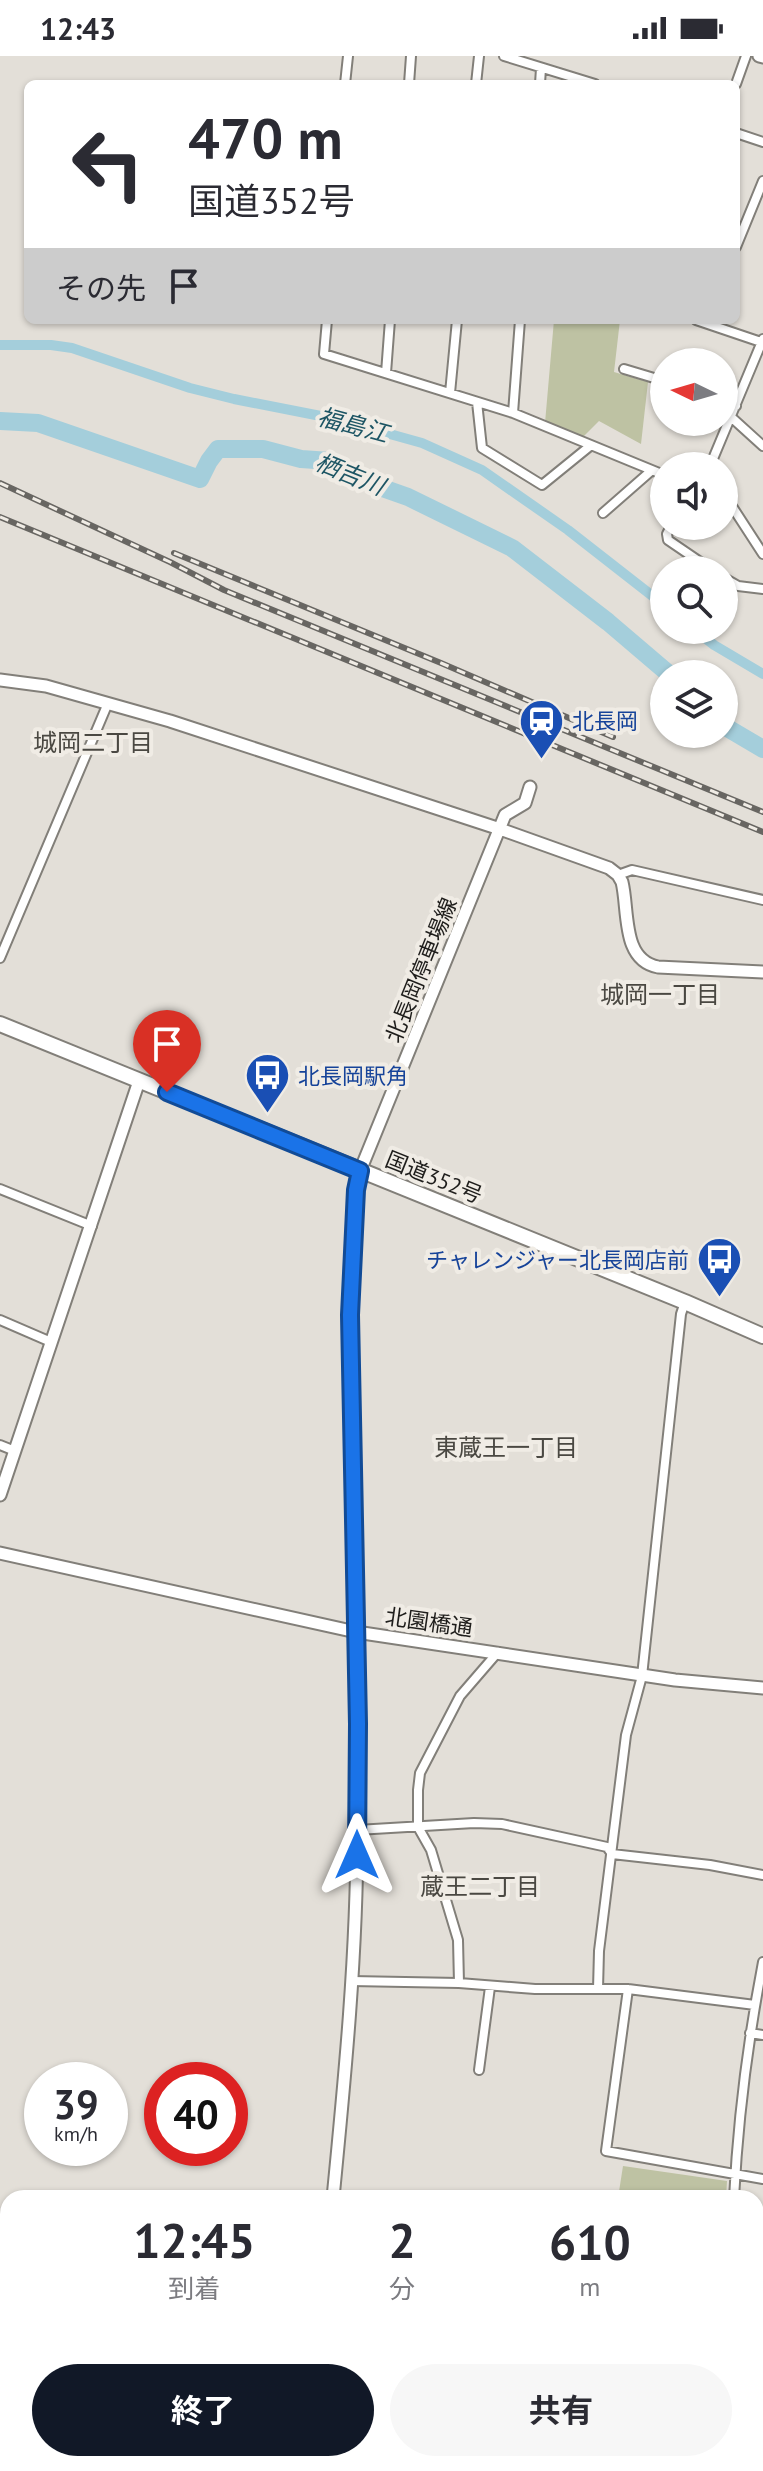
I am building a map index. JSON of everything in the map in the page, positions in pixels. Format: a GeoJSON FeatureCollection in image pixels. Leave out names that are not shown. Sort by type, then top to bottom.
{"type":"FeatureCollection","features":[{"type":"Feature","properties":{"kind":"highway","name":"国道352号"},"geometry":{"type":"LineString","coordinates":[[0,1024],[763,1336]]}},
{"type":"Feature","properties":{"kind":"street"},"geometry":{"type":"LineString","coordinates":[[345,80],[348,56]]}},
{"type":"Feature","properties":{"kind":"street"},"geometry":{"type":"LineString","coordinates":[[409,80],[411,56]]}},
{"type":"Feature","properties":{"kind":"street"},"geometry":{"type":"LineString","coordinates":[[476,80],[479,56]]}},
{"type":"Feature","properties":{"kind":"street"},"geometry":{"type":"LineString","coordinates":[[504,56],[582,80]]}},
{"type":"Feature","properties":{"kind":"street"},"geometry":{"type":"LineString","coordinates":[[737,80],[746,56]]}},
{"type":"Feature","properties":{"kind":"street"},"geometry":{"type":"LineString","coordinates":[[540,80],[541,68]]}},
{"type":"Feature","properties":{"kind":"street"},"geometry":{"type":"LineString","coordinates":[[740,134],[763,142]]}},
{"type":"Feature","properties":{"kind":"street"},"geometry":{"type":"LineString","coordinates":[[740,237],[763,181]]}},
{"type":"Feature","properties":{"kind":"street"},"geometry":{"type":"LineString","coordinates":[[327,324],[324,354],[513,413],[650,471]]}},
{"type":"Feature","properties":{"kind":"street"},"geometry":{"type":"LineString","coordinates":[[386,373],[390,324]]}},
{"type":"Feature","properties":{"kind":"street"},"geometry":{"type":"LineString","coordinates":[[450,393],[457,324]]}},
{"type":"Feature","properties":{"kind":"street"},"geometry":{"type":"LineString","coordinates":[[513,413],[520,324]]}},
{"type":"Feature","properties":{"kind":"street"},"geometry":{"type":"LineString","coordinates":[[712,324],[762,341],[738,401]]}},
{"type":"Feature","properties":{"kind":"street"},"geometry":{"type":"LineString","coordinates":[[624,369],[650,377]]}},
{"type":"Feature","properties":{"kind":"street"},"geometry":{"type":"LineString","coordinates":[[477,402],[482,448],[542,485],[590,446]]}},
{"type":"Feature","properties":{"kind":"street"},"geometry":{"type":"LineString","coordinates":[[738,423],[763,446]]}},
{"type":"Feature","properties":{"kind":"street"},"geometry":{"type":"LineString","coordinates":[[603,513],[650,472]]}},
{"type":"Feature","properties":{"kind":"street"},"geometry":{"type":"LineString","coordinates":[[738,516],[763,554]]}},
{"type":"Feature","properties":{"kind":"street"},"geometry":{"type":"LineString","coordinates":[[668,540],[690,556]]}},
{"type":"Feature","properties":{"kind":"street"},"geometry":{"type":"LineString","coordinates":[[738,586],[763,589]]}},
{"type":"Feature","properties":{"kind":"street"},"geometry":{"type":"LineString","coordinates":[[0,680],[46,686],[245,745],[609,868],[618,875],[624,891],[632,945],[645,963],[658,967],[763,972]]}},
{"type":"Feature","properties":{"kind":"street"},"geometry":{"type":"LineString","coordinates":[[0,958],[108,703]]}},
{"type":"Feature","properties":{"kind":"street"},"geometry":{"type":"LineString","coordinates":[[500,829],[505,815],[525,803],[530,787]]}},
{"type":"Feature","properties":{"kind":"street","name":"北長岡停車場線"},"geometry":{"type":"LineString","coordinates":[[356,1632],[350,1315],[356,1190],[360,1171],[500,829]]}},
{"type":"Feature","properties":{"kind":"street"},"geometry":{"type":"LineString","coordinates":[[618,875],[632,870],[763,900]]}},
{"type":"Feature","properties":{"kind":"street"},"geometry":{"type":"LineString","coordinates":[[0,1495],[139,1081]]}},
{"type":"Feature","properties":{"kind":"street"},"geometry":{"type":"LineString","coordinates":[[0,1189],[92,1226]]}},
{"type":"Feature","properties":{"kind":"street"},"geometry":{"type":"LineString","coordinates":[[598,1989],[599,1951],[626,1735],[642,1676],[681,1314],[685,1302]]}},
{"type":"Feature","properties":{"kind":"street"},"geometry":{"type":"LineString","coordinates":[[0,1320],[51,1342]]}},
{"type":"Feature","properties":{"kind":"street"},"geometry":{"type":"LineString","coordinates":[[0,1445],[15,1451]]}},
{"type":"Feature","properties":{"kind":"street","name":"北園橋通"},"geometry":{"type":"LineString","coordinates":[[0,1553],[356,1632],[642,1676],[763,1688]]}},
{"type":"Feature","properties":{"kind":"street"},"geometry":{"type":"LineString","coordinates":[[334,2190],[357,1887],[356,1632]]}},
{"type":"Feature","properties":{"kind":"street"},"geometry":{"type":"LineString","coordinates":[[459,1983],[458,1940],[431,1850],[418,1827],[420,1773],[460,1696],[498,1652]]}},
{"type":"Feature","properties":{"kind":"street"},"geometry":{"type":"LineString","coordinates":[[357,1830],[502,1824],[607,1847],[612,1854],[710,1865],[763,1875]]}},
{"type":"Feature","properties":{"kind":"street"},"geometry":{"type":"LineString","coordinates":[[734,2190],[750,2033],[763,1962]]}},
{"type":"Feature","properties":{"kind":"street"},"geometry":{"type":"LineString","coordinates":[[351,1981],[628,1989],[755,2005]]}},
{"type":"Feature","properties":{"kind":"street"},"geometry":{"type":"LineString","coordinates":[[479,2070],[490,1987]]}},
{"type":"Feature","properties":{"kind":"street"},"geometry":{"type":"LineString","coordinates":[[628,1989],[606,2151],[763,2179]]}},
{"type":"Feature","properties":{"kind":"street"},"geometry":{"type":"LineString","coordinates":[[750,2033],[763,2035]]}},
{"type":"Feature","properties":{"kind":"green space"},"geometry":{"type":"Polygon","coordinates":[[[554,324],[620,324],[614,372],[648,382],[641,444],[599,421],[582,438],[545,423],[554,324]]]}},
{"type":"Feature","properties":{"kind":"green space"},"geometry":{"type":"Polygon","coordinates":[[[623,2166],[727,2181],[726,2190],[619,2190],[623,2166]]]}},
{"type":"Feature","properties":{"kind":"waterway","name":"福島江"},"geometry":{"type":"LineString","coordinates":[[0,345],[72,348],[190,388],[336,419],[422,443],[482,470],[568,530],[650,594]]}},
{"type":"Feature","properties":{"kind":"waterway","name":"栖吉川"},"geometry":{"type":"LineString","coordinates":[[0,421],[38,423],[200,479],[218,449],[263,449],[301,459],[330,461],[374,485],[408,497],[512,548],[653,660]]}},
{"type":"Feature","properties":{"kind":"waterway","name":"福島江"},"geometry":{"type":"LineString","coordinates":[[713,644],[763,674]]}},
{"type":"Feature","properties":{"kind":"waterway","name":"栖吉川"},"geometry":{"type":"LineString","coordinates":[[738,734],[763,749]]}},
{"type":"Feature","properties":{"kind":"railway"},"geometry":{"type":"LineString","coordinates":[[0,483],[224,590],[763,812]]}},
{"type":"Feature","properties":{"kind":"railway"},"geometry":{"type":"LineString","coordinates":[[0,517],[763,832]]}},
{"type":"Feature","properties":{"kind":"railway"},"geometry":{"type":"LineString","coordinates":[[174,553],[613,737]]}},
{"type":"Feature","properties":{"kind":"place","name":"北長岡"},"geometry":{"type":"Point","coordinates":[541,760]}},
{"type":"Feature","properties":{"kind":"place","name":"北長岡駅角"},"geometry":{"type":"Point","coordinates":[267,1115]}},
{"type":"Feature","properties":{"kind":"place","name":"チャレンジャー北長岡店前"},"geometry":{"type":"Point","coordinates":[720,1299]}},
{"type":"Feature","properties":{"kind":"district","name":"城岡二丁目"},"geometry":{"type":"Point","coordinates":[93,742]}},
{"type":"Feature","properties":{"kind":"district","name":"城岡一丁目"},"geometry":{"type":"Point","coordinates":[660,994]}},
{"type":"Feature","properties":{"kind":"district","name":"東蔵王一丁目"},"geometry":{"type":"Point","coordinates":[506,1447]}},
{"type":"Feature","properties":{"kind":"district","name":"蔵王二丁目"},"geometry":{"type":"Point","coordinates":[480,1886]}},
{"type":"Feature","properties":{"kind":"route"},"geometry":{"type":"LineString","coordinates":[[167,1092],[360,1171],[356,1190],[350,1315],[358,1724],[357,1855]]}}]}
